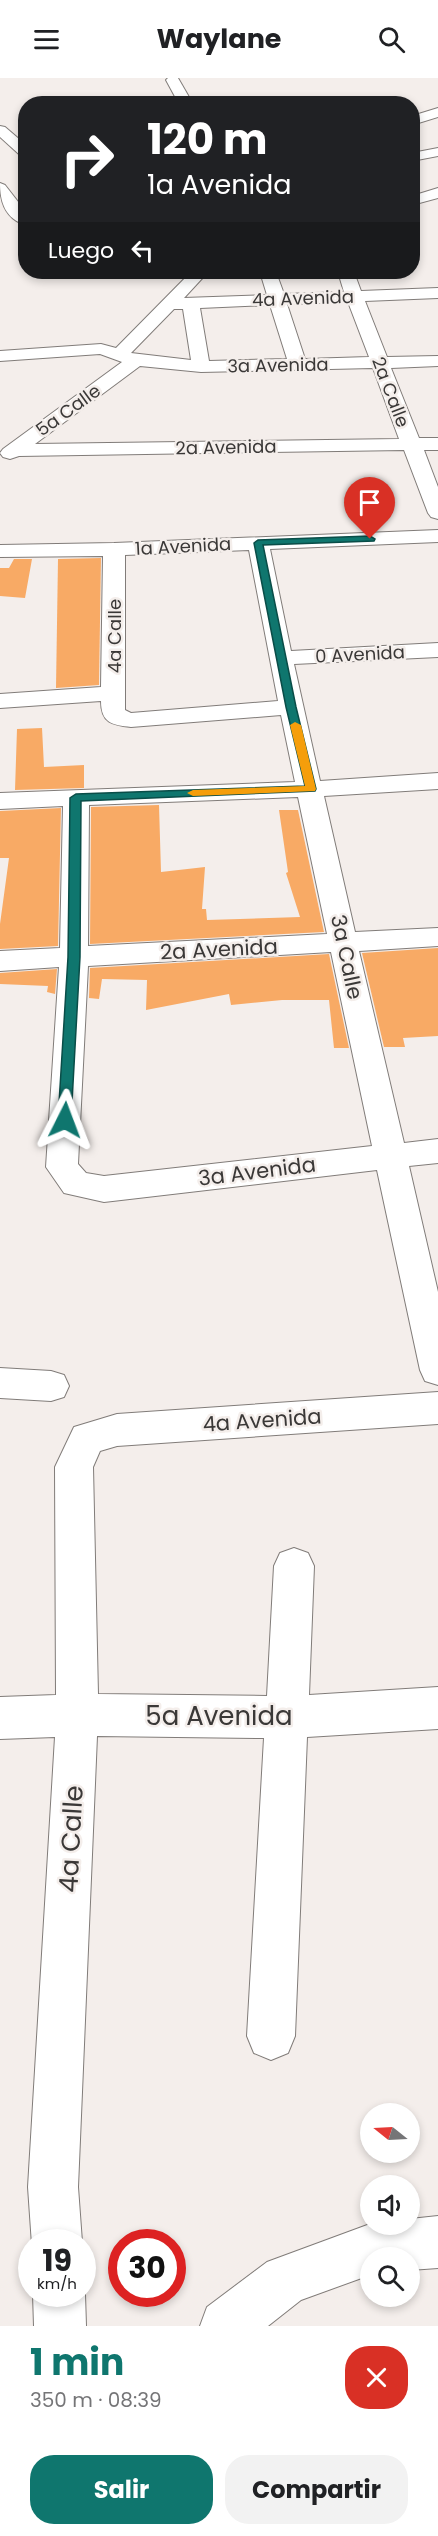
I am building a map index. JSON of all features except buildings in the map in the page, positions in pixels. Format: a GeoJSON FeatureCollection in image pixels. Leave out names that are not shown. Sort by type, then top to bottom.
{"type":"FeatureCollection","features":[{"type":"Feature","properties":{"kind":"street"},"geometry":{"type":"LineString","coordinates":[[173,80],[182,96]]}},
{"type":"Feature","properties":{"kind":"street"},"geometry":{"type":"LineString","coordinates":[[420,118],[438,112]]}},
{"type":"Feature","properties":{"kind":"street"},"geometry":{"type":"LineString","coordinates":[[0,130],[18,146]]}},
{"type":"Feature","properties":{"kind":"street"},"geometry":{"type":"LineString","coordinates":[[420,155],[438,152]]}},
{"type":"Feature","properties":{"kind":"street"},"geometry":{"type":"LineString","coordinates":[[9,159],[18,159]]}},
{"type":"Feature","properties":{"kind":"street"},"geometry":{"type":"LineString","coordinates":[[0,188],[18,214]]}},
{"type":"Feature","properties":{"kind":"street"},"geometry":{"type":"LineString","coordinates":[[420,199],[438,193]]}},
{"type":"Feature","properties":{"kind":"street","name":"5a Calle"},"geometry":{"type":"LineString","coordinates":[[7,455],[128,358],[168,304],[190,279]]}},
{"type":"Feature","properties":{"kind":"street"},"geometry":{"type":"LineString","coordinates":[[271,279],[298,365]]}},
{"type":"Feature","properties":{"kind":"street","name":"2a Calle"},"geometry":{"type":"LineString","coordinates":[[348,279],[438,513]]}},
{"type":"Feature","properties":{"kind":"street","name":"4a Avenida"},"geometry":{"type":"LineString","coordinates":[[168,304],[438,293]]}},
{"type":"Feature","properties":{"kind":"street"},"geometry":{"type":"LineString","coordinates":[[191,303],[201,367]]}},
{"type":"Feature","properties":{"kind":"street","name":"3a Avenida"},"geometry":{"type":"LineString","coordinates":[[0,356],[101,350],[128,358],[201,367],[438,361]]}},
{"type":"Feature","properties":{"kind":"street","name":"3a Avenida"},"geometry":{"type":"LineString","coordinates":[[0,365],[128,358]]}},
{"type":"Feature","properties":{"kind":"street","name":"2a Avenida"},"geometry":{"type":"LineString","coordinates":[[7,455],[438,444]]}},
{"type":"Feature","properties":{"kind":"street","name":"1a Avenida"},"geometry":{"type":"LineString","coordinates":[[0,551],[114,549],[438,536]]}},
{"type":"Feature","properties":{"kind":"street","name":"3a Calle"},"geometry":{"type":"LineString","coordinates":[[258,543],[283,658],[291,707],[438,1370]]}},
{"type":"Feature","properties":{"kind":"street","name":"4a Calle"},"geometry":{"type":"LineString","coordinates":[[114,549],[113,713],[121,719],[291,707]]}},
{"type":"Feature","properties":{"kind":"street","name":"0 Avenida"},"geometry":{"type":"LineString","coordinates":[[283,658],[438,650]]}},
{"type":"Feature","properties":{"kind":"street"},"geometry":{"type":"LineString","coordinates":[[0,701],[114,693]]}},
{"type":"Feature","properties":{"kind":"street"},"geometry":{"type":"LineString","coordinates":[[0,801],[311,789],[438,781]]}},
{"type":"Feature","properties":{"kind":"street"},"geometry":{"type":"LineString","coordinates":[[74,957],[76,798]]}},
{"type":"Feature","properties":{"kind":"street","name":"2a Avenida"},"geometry":{"type":"LineString","coordinates":[[0,961],[438,937]]}},
{"type":"Feature","properties":{"kind":"street","name":"3a Avenida"},"geometry":{"type":"LineString","coordinates":[[74,957],[62,1167],[76,1184],[104,1189],[438,1151]]}},
{"type":"Feature","properties":{"kind":"street"},"geometry":{"type":"LineString","coordinates":[[0,1383],[51,1386]]}},
{"type":"Feature","properties":{"kind":"street","name":"4a Avenida"},"geometry":{"type":"LineString","coordinates":[[87,1438],[117,1430],[438,1408]]}},
{"type":"Feature","properties":{"kind":"street","name":"4a Calle"},"geometry":{"type":"LineString","coordinates":[[55,2229],[53,2187],[77,1715],[74,1467],[87,1438]]}},
{"type":"Feature","properties":{"kind":"street"},"geometry":{"type":"LineString","coordinates":[[271,2036],[294,1566]]}},
{"type":"Feature","properties":{"kind":"street","name":"5a Avenida"},"geometry":{"type":"LineString","coordinates":[[0,1718],[77,1715],[286,1717],[438,1708]]}},
{"type":"Feature","properties":{"kind":"street"},"geometry":{"type":"LineString","coordinates":[[226,2326],[285,2280],[374,2248],[438,2242]]}},
{"type":"Feature","properties":{"kind":"street"},"geometry":{"type":"LineString","coordinates":[[59,2307],[60,2326]]}},
{"type":"Feature","properties":{"kind":"slow traffic"},"geometry":{"type":"LineString","coordinates":[[193,793],[311,789],[295,725]]}},
{"type":"Feature","properties":{"kind":"route"},"geometry":{"type":"LineString","coordinates":[[65,1120],[74,957],[76,798],[311,789],[291,707],[283,658],[258,543],[370,539]]}}]}
